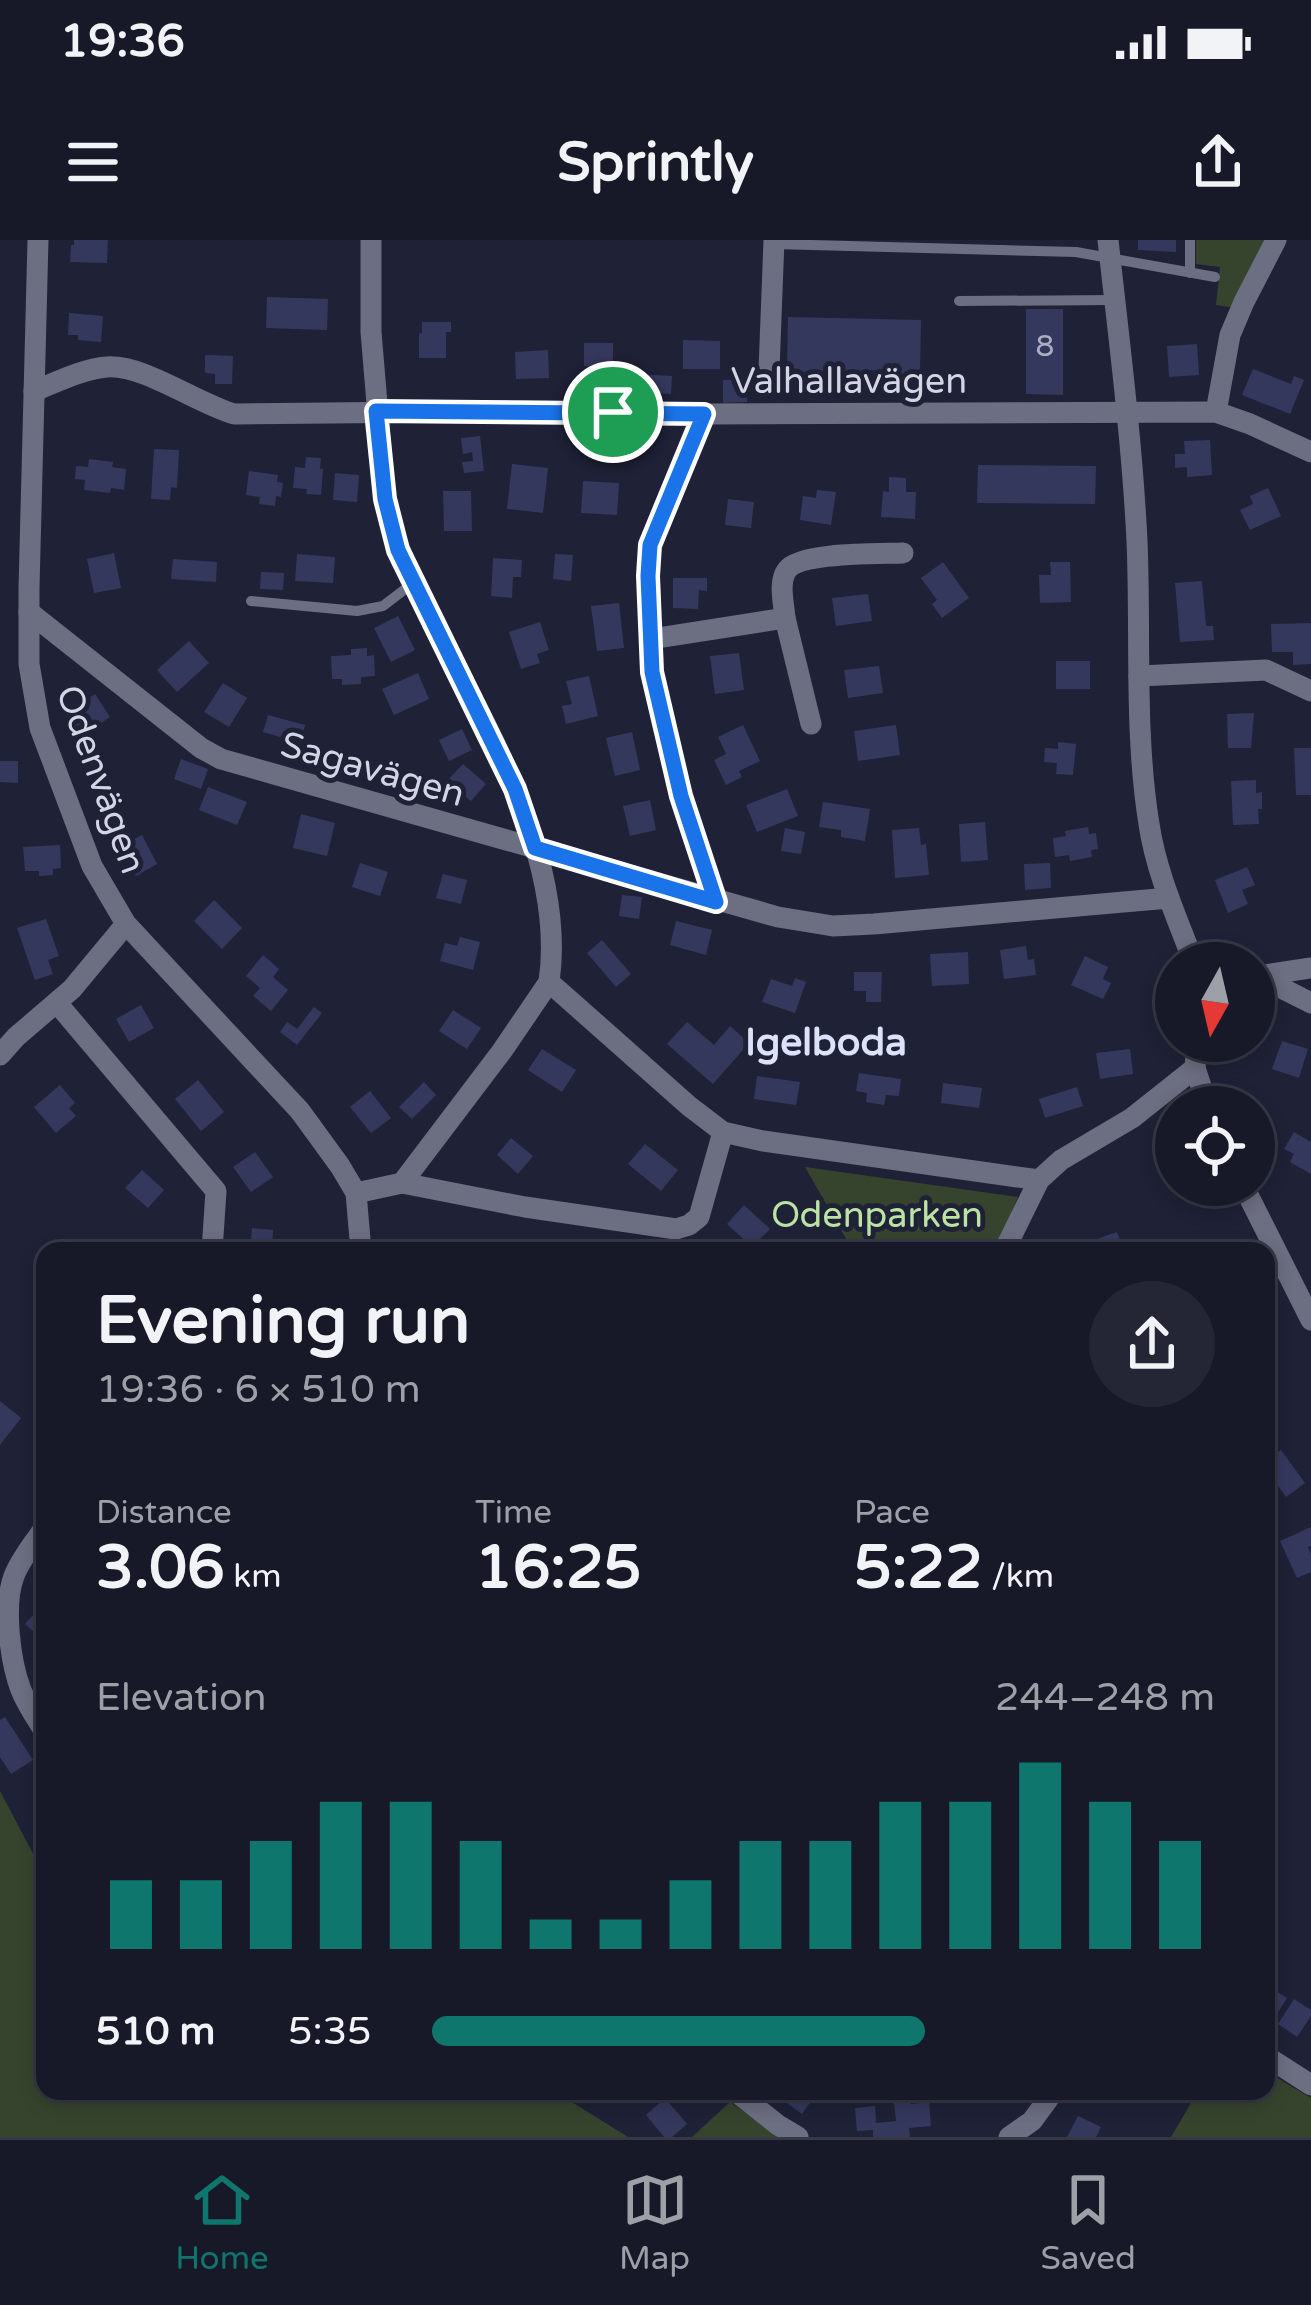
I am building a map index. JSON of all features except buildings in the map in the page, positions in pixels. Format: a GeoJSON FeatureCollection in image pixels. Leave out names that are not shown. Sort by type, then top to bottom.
{"type":"FeatureCollection","features":[{"type":"Feature","properties":{"kind":"street","name":"Odenvägen"},"geometry":{"type":"LineString","coordinates":[[38,240],[29,664],[40,728],[92,866],[126,924],[299,1111],[356,1192]]}},
{"type":"Feature","properties":{"kind":"street"},"geometry":{"type":"LineString","coordinates":[[371,240],[371,332],[387,511],[413,583],[515,789],[545,889],[552,964],[549,982],[502,1051],[402,1184]]}},
{"type":"Feature","properties":{"kind":"street"},"geometry":{"type":"LineString","coordinates":[[1216,412],[1230,335],[1276,240]]}},
{"type":"Feature","properties":{"kind":"street"},"geometry":{"type":"LineString","coordinates":[[769,370],[774,242]]}},
{"type":"Feature","properties":{"kind":"street"},"geometry":{"type":"LineString","coordinates":[[1109,249],[1129,414],[1149,825],[1186,942]]}},
{"type":"Feature","properties":{"kind":"street","name":"Valhallavägen"},"geometry":{"type":"LineString","coordinates":[[34,391],[110,367],[129,369],[234,414],[1216,412],[1311,452]]}},
{"type":"Feature","properties":{"kind":"street"},"geometry":{"type":"LineString","coordinates":[[704,414],[650,545],[651,639],[652,672],[681,796],[716,902]]}},
{"type":"Feature","properties":{"kind":"street"},"geometry":{"type":"LineString","coordinates":[[811,724],[785,618],[782,586],[786,570],[799,562],[903,553]]}},
{"type":"Feature","properties":{"kind":"street","name":"Sagavägen"},"geometry":{"type":"LineString","coordinates":[[29,611],[221,759],[716,902],[833,926],[1169,898]]}},
{"type":"Feature","properties":{"kind":"street"},"geometry":{"type":"LineString","coordinates":[[651,639],[785,618]]}},
{"type":"Feature","properties":{"kind":"street"},"geometry":{"type":"LineString","coordinates":[[1139,676],[1266,670],[1311,692]]}},
{"type":"Feature","properties":{"kind":"street"},"geometry":{"type":"LineString","coordinates":[[0,1055],[92,967],[126,924]]}},
{"type":"Feature","properties":{"kind":"street"},"geometry":{"type":"LineString","coordinates":[[1275,973],[1311,968]]}},
{"type":"Feature","properties":{"kind":"street"},"geometry":{"type":"LineString","coordinates":[[549,982],[723,1132],[1039,1180]]}},
{"type":"Feature","properties":{"kind":"street"},"geometry":{"type":"LineString","coordinates":[[1275,985],[1311,1003]]}},
{"type":"Feature","properties":{"kind":"street"},"geometry":{"type":"LineString","coordinates":[[57,1003],[216,1191],[213,1242]]}},
{"type":"Feature","properties":{"kind":"street"},"geometry":{"type":"LineString","coordinates":[[1195,1062],[1201,1086]]}},
{"type":"Feature","properties":{"kind":"street"},"geometry":{"type":"LineString","coordinates":[[1008,1242],[1039,1180],[1061,1160],[1132,1118],[1195,1068]]}},
{"type":"Feature","properties":{"kind":"street"},"geometry":{"type":"LineString","coordinates":[[360,1242],[356,1192],[402,1184],[676,1229],[699,1217],[723,1132]]}},
{"type":"Feature","properties":{"kind":"street"},"geometry":{"type":"LineString","coordinates":[[1254,1206],[1272,1242]]}},
{"type":"Feature","properties":{"kind":"street"},"geometry":{"type":"LineString","coordinates":[[1275,1249],[1311,1320]]}},
{"type":"Feature","properties":{"kind":"street"},"geometry":{"type":"LineString","coordinates":[[36,1548],[17,1569],[10,1588],[11,1641],[21,1690],[36,1716]]}},
{"type":"Feature","properties":{"kind":"street"},"geometry":{"type":"LineString","coordinates":[[1275,2062],[1311,2085]]}},
{"type":"Feature","properties":{"kind":"street"},"geometry":{"type":"LineString","coordinates":[[746,2100],[798,2137]]}},
{"type":"Feature","properties":{"kind":"street"},"geometry":{"type":"LineString","coordinates":[[1009,2137],[1032,2121],[1047,2100]]}},
{"type":"Feature","properties":{"kind":"lane"},"geometry":{"type":"LineString","coordinates":[[1190,240],[1190,273]]}},
{"type":"Feature","properties":{"kind":"lane"},"geometry":{"type":"LineString","coordinates":[[774,242],[1076,252],[1109,249],[1215,277]]}},
{"type":"Feature","properties":{"kind":"lane"},"geometry":{"type":"LineString","coordinates":[[959,301],[1115,300]]}},
{"type":"Feature","properties":{"kind":"lane"},"geometry":{"type":"LineString","coordinates":[[251,601],[357,611],[383,606],[413,583]]}},
{"type":"Feature","properties":{"kind":"green space"},"geometry":{"type":"Polygon","coordinates":[[[1196,240],[1266,240],[1234,308],[1216,305],[1220,267],[1196,264],[1196,240]]]}},
{"type":"Feature","properties":{"kind":"green space","name":"Odenparken"},"geometry":{"type":"Polygon","coordinates":[[[805,1167],[1018,1197],[999,1242],[848,1242],[805,1167]]]}},
{"type":"Feature","properties":{"kind":"green space"},"geometry":{"type":"Polygon","coordinates":[[[0,1791],[36,1859],[36,2100],[568,2100],[628,2137],[0,2137],[0,1791]]]}},
{"type":"Feature","properties":{"kind":"green space"},"geometry":{"type":"Polygon","coordinates":[[[1275,2076],[1311,2098],[1311,2137],[1171,2137],[1193,2100],[1275,2100],[1275,2076]]]}},
{"type":"Feature","properties":{"kind":"green space"},"geometry":{"type":"Polygon","coordinates":[[[730,2102],[780,2137],[692,2137],[730,2102]]]}},
{"type":"Feature","properties":{"kind":"district","name":"Igelboda"},"geometry":{"type":"Point","coordinates":[826,1041]}},
{"type":"Feature","properties":{"kind":"route"},"geometry":{"type":"LineString","coordinates":[[376,411],[613,412],[704,414],[650,545],[648,576],[652,672],[681,796],[716,902],[535,848],[515,789],[413,583],[390,523],[376,411]]}}]}
